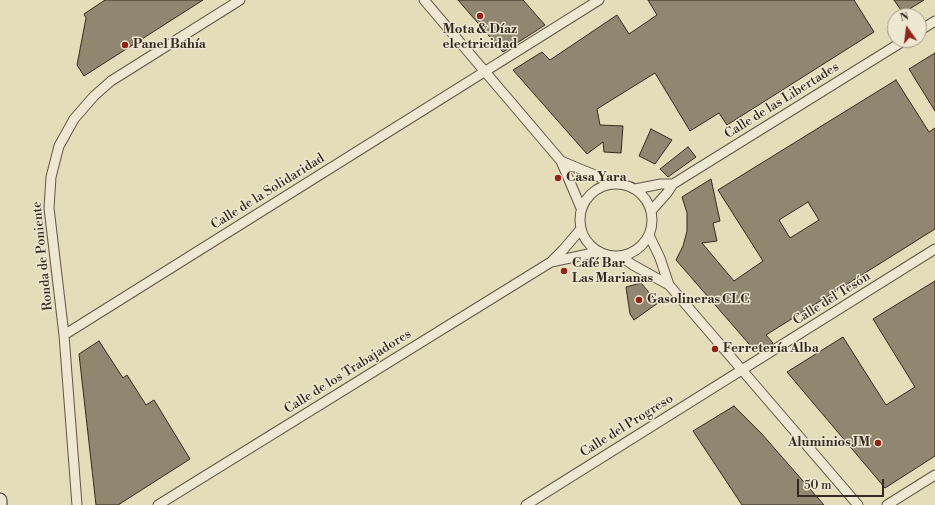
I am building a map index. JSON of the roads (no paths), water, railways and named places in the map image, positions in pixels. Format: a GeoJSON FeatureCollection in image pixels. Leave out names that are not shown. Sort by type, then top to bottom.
{"type":"FeatureCollection","features":[{"type":"Feature","properties":{"kind":"main road"},"geometry":{"type":"LineString","coordinates":[[0,500],[0,505]]}},
{"type":"Feature","properties":{"kind":"street","name":"Ronda de Poniente"},"geometry":{"type":"LineString","coordinates":[[77,505],[64,335],[49,208],[51,177],[59,146],[74,119],[94,96],[111,81],[240,0]]}},
{"type":"Feature","properties":{"kind":"street"},"geometry":{"type":"LineString","coordinates":[[424,0],[562,161],[581,208]]}},
{"type":"Feature","properties":{"kind":"street","name":"Calle de la Solidaridad"},"geometry":{"type":"LineString","coordinates":[[64,335],[599,0]]}},
{"type":"Feature","properties":{"kind":"street","name":"Calle de las Libertades"},"geometry":{"type":"LineString","coordinates":[[651,211],[673,184],[892,48]]}},
{"type":"Feature","properties":{"kind":"street"},"geometry":{"type":"LineString","coordinates":[[562,161],[616,184]]}},
{"type":"Feature","properties":{"kind":"street","name":"Calle de las Libertades"},"geometry":{"type":"LineString","coordinates":[[634,189],[661,184],[673,184]]}},
{"type":"Feature","properties":{"kind":"street"},"geometry":{"type":"LineString","coordinates":[[606,185],[625,185],[634,189],[643,196],[651,211],[652,225],[649,235],[642,246],[632,253],[620,256],[609,256],[598,252],[589,245],[580,230],[579,218],[581,208],[586,199],[594,190],[606,185]]}},
{"type":"Feature","properties":{"kind":"street","name":"Calle de los Trabajadores"},"geometry":{"type":"LineString","coordinates":[[158,505],[551,262],[580,230]]}},
{"type":"Feature","properties":{"kind":"street"},"geometry":{"type":"LineString","coordinates":[[649,235],[660,258],[669,286]]}},
{"type":"Feature","properties":{"kind":"street","name":"Calle del Tesón"},"geometry":{"type":"LineString","coordinates":[[742,370],[935,250]]}},
{"type":"Feature","properties":{"kind":"street","name":"Calle de los Trabajadores"},"geometry":{"type":"LineString","coordinates":[[551,262],[598,252]]}},
{"type":"Feature","properties":{"kind":"street"},"geometry":{"type":"LineString","coordinates":[[620,256],[669,286],[858,505]]}},
{"type":"Feature","properties":{"kind":"street","name":"Calle del Progreso"},"geometry":{"type":"LineString","coordinates":[[526,505],[742,370]]}},
{"type":"Feature","properties":{"kind":"street"},"geometry":{"type":"LineString","coordinates":[[887,505],[935,475]]}},
{"type":"Feature","properties":{"kind":"place","name":"Mota & Díaz electricidad"},"geometry":{"type":"Point","coordinates":[480,16]}},
{"type":"Feature","properties":{"kind":"place","name":"Panel Bahía"},"geometry":{"type":"Point","coordinates":[125,45]}},
{"type":"Feature","properties":{"kind":"place","name":"Casa Yara"},"geometry":{"type":"Point","coordinates":[558,178]}},
{"type":"Feature","properties":{"kind":"place","name":"Café Bar Las Marianas"},"geometry":{"type":"Point","coordinates":[564,271]}},
{"type":"Feature","properties":{"kind":"place","name":"Gasolineras CLC"},"geometry":{"type":"Point","coordinates":[639,300]}},
{"type":"Feature","properties":{"kind":"place","name":"Ferretería Alba"},"geometry":{"type":"Point","coordinates":[715,349]}},
{"type":"Feature","properties":{"kind":"place","name":"Aluminios JM"},"geometry":{"type":"Point","coordinates":[878,443]}}]}
